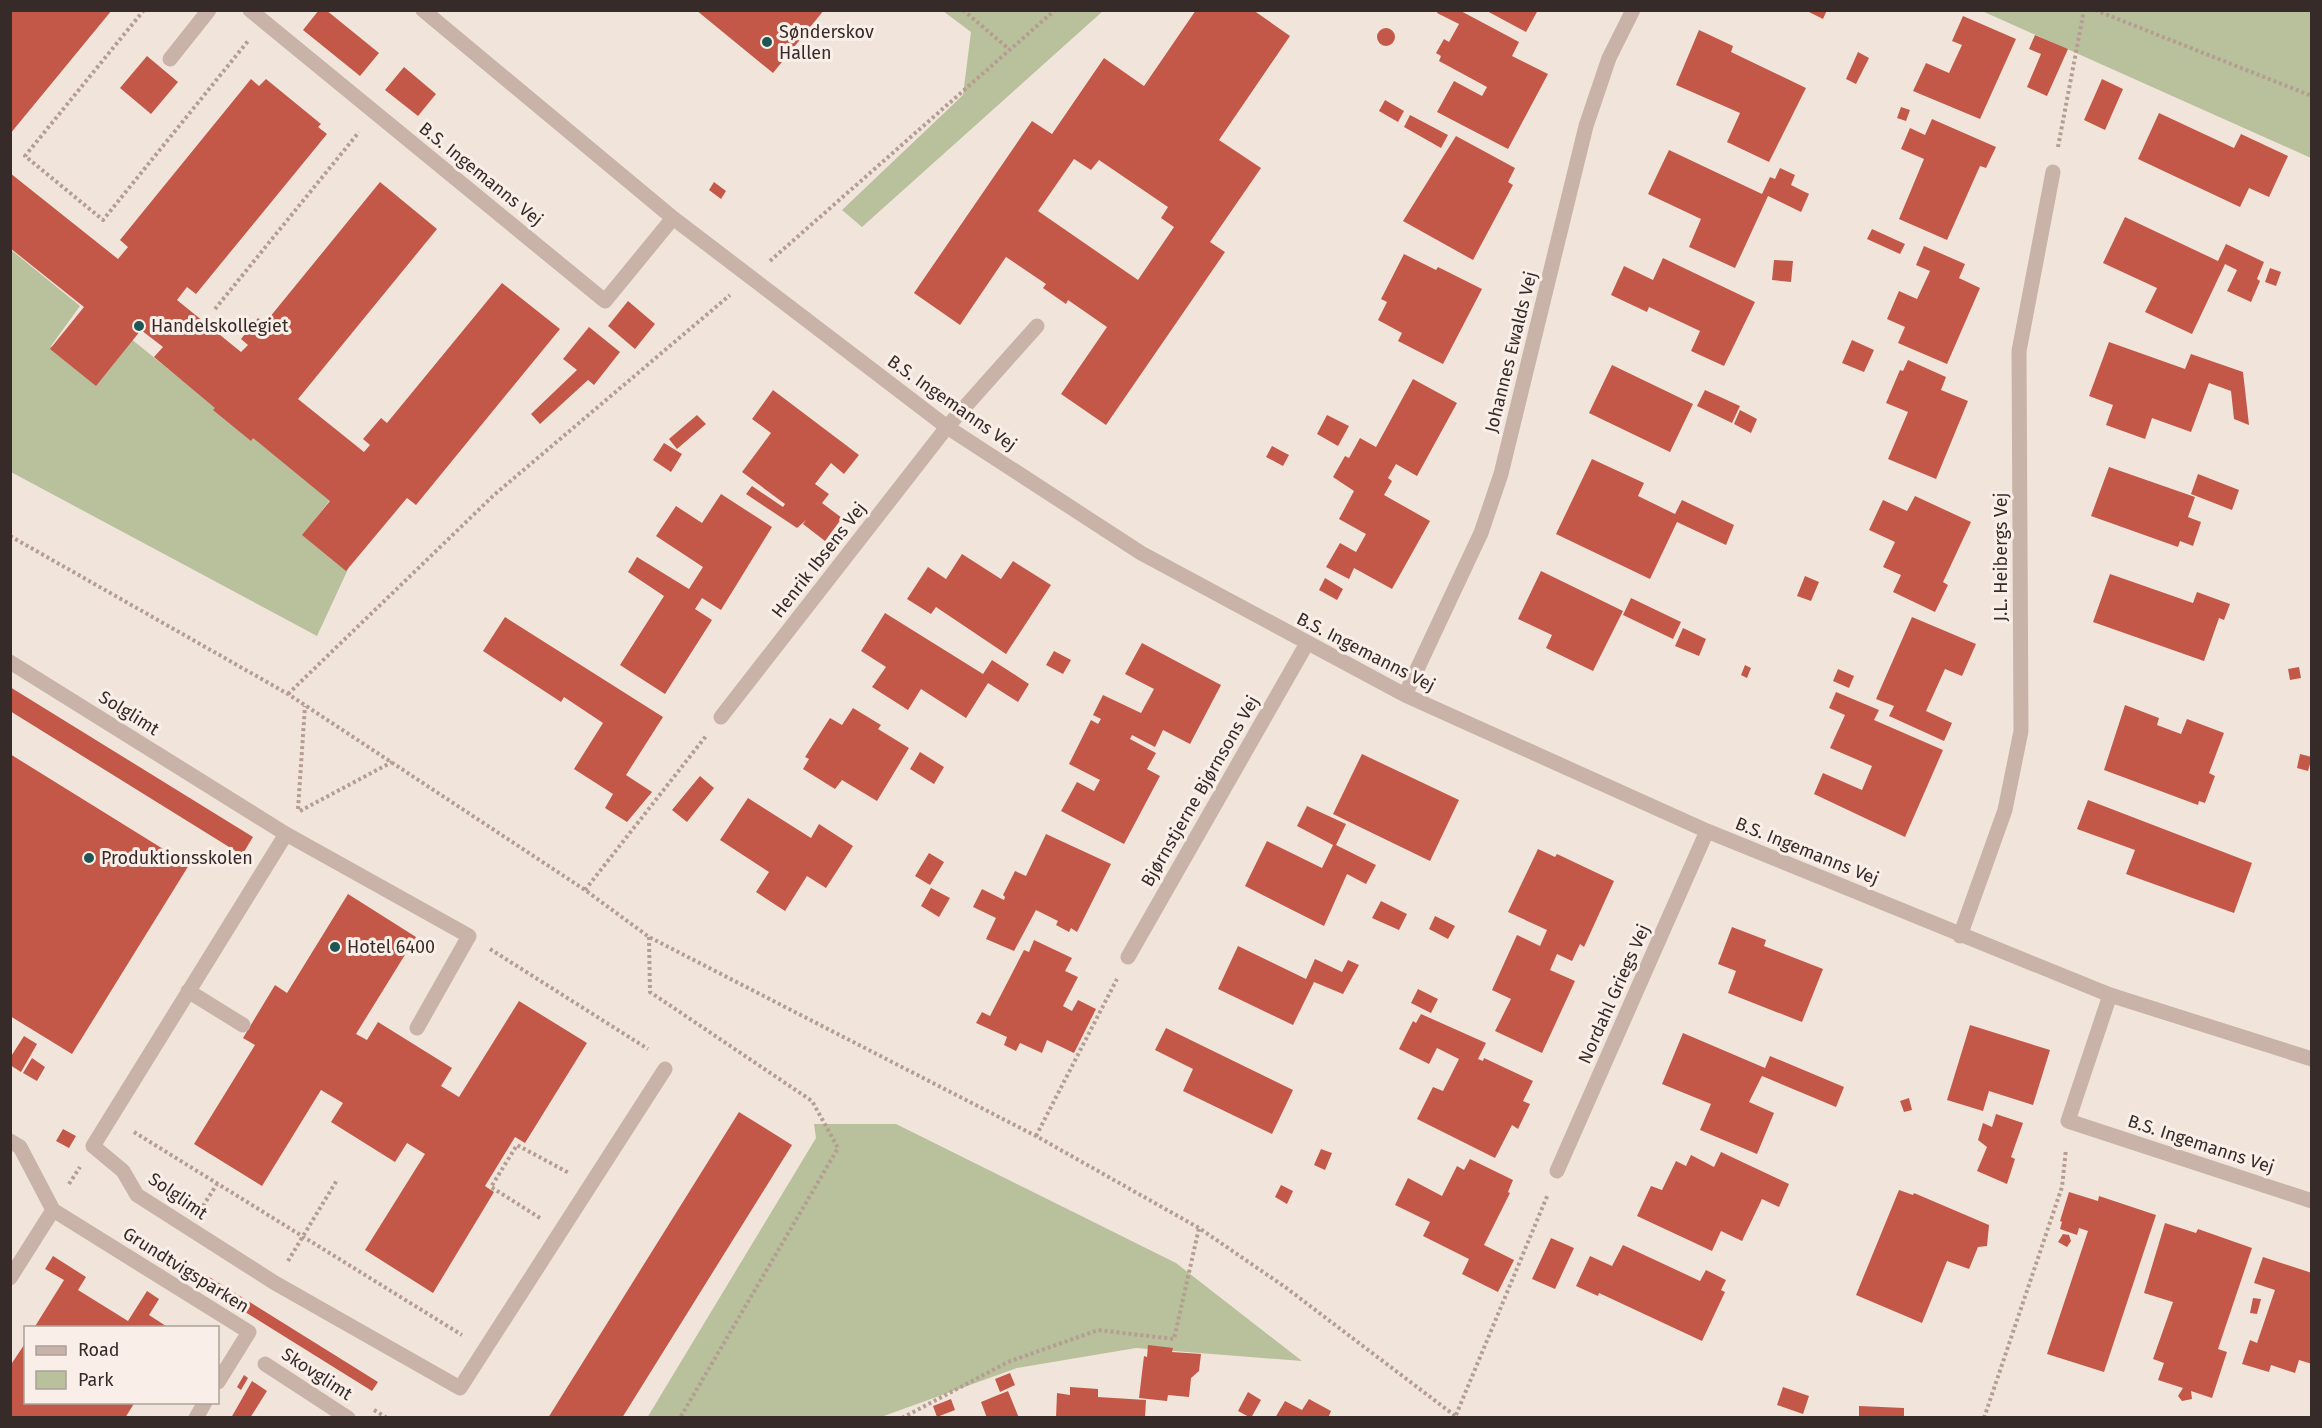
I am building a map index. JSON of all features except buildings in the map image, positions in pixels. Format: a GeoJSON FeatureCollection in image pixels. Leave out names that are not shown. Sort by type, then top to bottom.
{"type":"FeatureCollection","features":[{"type":"Feature","properties":{"kind":"street"},"geometry":{"type":"LineString","coordinates":[[170,59],[209,10]]}},
{"type":"Feature","properties":{"kind":"street","name":"B.S. Ingemanns Vej"},"geometry":{"type":"LineString","coordinates":[[250,10],[605,301],[673,218]]}},
{"type":"Feature","properties":{"kind":"street","name":"B.S. Ingemanns Vej"},"geometry":{"type":"LineString","coordinates":[[423,10],[673,218],[947,427],[1141,554],[1306,645],[1405,696],[1707,831],[1960,936],[2110,995],[2312,1059]]}},
{"type":"Feature","properties":{"kind":"street","name":"Johannes Ewalds Vej"},"geometry":{"type":"LineString","coordinates":[[1405,696],[1481,533],[1498,483],[1586,126],[1609,58],[1633,10]]}},
{"type":"Feature","properties":{"kind":"street","name":"J.L. Heibergs Vej"},"geometry":{"type":"LineString","coordinates":[[1960,936],[2005,810],[2021,731],[2019,351],[2053,172]]}},
{"type":"Feature","properties":{"kind":"street","name":"Henrik Ibsens Vej"},"geometry":{"type":"LineString","coordinates":[[721,717],[947,427],[1037,326]]}},
{"type":"Feature","properties":{"kind":"street","name":"Bjørnstjerne Bjørnsons Vej"},"geometry":{"type":"LineString","coordinates":[[1128,957],[1306,645]]}},
{"type":"Feature","properties":{"kind":"street","name":"Solglimt"},"geometry":{"type":"LineString","coordinates":[[10,662],[286,834],[469,936]]}},
{"type":"Feature","properties":{"kind":"street","name":"Nordahl Griegs Vej"},"geometry":{"type":"LineString","coordinates":[[1557,1172],[1707,831]]}},
{"type":"Feature","properties":{"kind":"street"},"geometry":{"type":"LineString","coordinates":[[93,1146],[286,834]]}},
{"type":"Feature","properties":{"kind":"street"},"geometry":{"type":"LineString","coordinates":[[417,1028],[469,936]]}},
{"type":"Feature","properties":{"kind":"street"},"geometry":{"type":"LineString","coordinates":[[188,991],[243,1025]]}},
{"type":"Feature","properties":{"kind":"street"},"geometry":{"type":"LineString","coordinates":[[2068,1121],[2110,995]]}},
{"type":"Feature","properties":{"kind":"street","name":"Solglimt"},"geometry":{"type":"LineString","coordinates":[[93,1146],[123,1171],[137,1196],[274,1283],[460,1388],[665,1069]]}},
{"type":"Feature","properties":{"kind":"street","name":"B.S. Ingemanns Vej"},"geometry":{"type":"LineString","coordinates":[[2068,1121],[2312,1201]]}},
{"type":"Feature","properties":{"kind":"street"},"geometry":{"type":"LineString","coordinates":[[10,1141],[20,1147],[53,1210],[10,1278]]}},
{"type":"Feature","properties":{"kind":"street","name":"Grundtvigsparken"},"geometry":{"type":"LineString","coordinates":[[53,1210],[249,1332],[219,1380]]}},
{"type":"Feature","properties":{"kind":"street","name":"Skovglimt"},"geometry":{"type":"LineString","coordinates":[[265,1364],[348,1418]]}},
{"type":"Feature","properties":{"kind":"street"},"geometry":{"type":"LineString","coordinates":[[196,1418],[204,1404]]}},
{"type":"Feature","properties":{"kind":"path"},"geometry":{"type":"LineString","coordinates":[[144,10],[25,156],[103,220],[263,22]]}},
{"type":"Feature","properties":{"kind":"path"},"geometry":{"type":"LineString","coordinates":[[963,10],[1009,49]]}},
{"type":"Feature","properties":{"kind":"path"},"geometry":{"type":"LineString","coordinates":[[288,694],[494,495],[751,278],[1055,10]]}},
{"type":"Feature","properties":{"kind":"path"},"geometry":{"type":"LineString","coordinates":[[2053,172],[2084,10]]}},
{"type":"Feature","properties":{"kind":"path"},"geometry":{"type":"LineString","coordinates":[[2095,10],[2312,96]]}},
{"type":"Feature","properties":{"kind":"path"},"geometry":{"type":"LineString","coordinates":[[215,309],[375,112]]}},
{"type":"Feature","properties":{"kind":"path"},"geometry":{"type":"LineString","coordinates":[[10,536],[288,694],[585,890],[650,937],[1036,1136],[1199,1228],[1285,1287],[1457,1416],[1557,1172]]}},
{"type":"Feature","properties":{"kind":"path"},"geometry":{"type":"LineString","coordinates":[[305,705],[297,812],[392,762]]}},
{"type":"Feature","properties":{"kind":"path"},"geometry":{"type":"LineString","coordinates":[[585,890],[721,717]]}},
{"type":"Feature","properties":{"kind":"path"},"geometry":{"type":"LineString","coordinates":[[469,936],[649,1050],[643,1059]]}},
{"type":"Feature","properties":{"kind":"path"},"geometry":{"type":"LineString","coordinates":[[650,937],[650,992],[812,1101],[838,1148],[680,1418]]}},
{"type":"Feature","properties":{"kind":"path"},"geometry":{"type":"LineString","coordinates":[[1036,1136],[1128,957]]}},
{"type":"Feature","properties":{"kind":"path"},"geometry":{"type":"LineString","coordinates":[[110,1117],[468,1339]]}},
{"type":"Feature","properties":{"kind":"path"},"geometry":{"type":"LineString","coordinates":[[1984,1418],[2062,1187],[2068,1121]]}},
{"type":"Feature","properties":{"kind":"path"},"geometry":{"type":"LineString","coordinates":[[543,1219],[490,1186],[517,1145],[571,1174]]}},
{"type":"Feature","properties":{"kind":"path"},"geometry":{"type":"LineString","coordinates":[[53,1210],[93,1146]]}},
{"type":"Feature","properties":{"kind":"path"},"geometry":{"type":"LineString","coordinates":[[565,1183],[577,1164]]}},
{"type":"Feature","properties":{"kind":"path"},"geometry":{"type":"LineString","coordinates":[[274,1283],[337,1179]]}},
{"type":"Feature","properties":{"kind":"path"},"geometry":{"type":"LineString","coordinates":[[537,1229],[548,1210]]}},
{"type":"Feature","properties":{"kind":"path"},"geometry":{"type":"LineString","coordinates":[[902,1418],[1008,1362],[1098,1330],[1174,1339],[1199,1228]]}},
{"type":"Feature","properties":{"kind":"green space"},"geometry":{"type":"Polygon","coordinates":[[[943,11],[1103,11],[862,227],[842,210],[963,95],[971,32],[943,11]]]}},
{"type":"Feature","properties":{"kind":"green space"},"geometry":{"type":"Polygon","coordinates":[[[1982,11],[2311,11],[2311,158],[1982,11]]]}},
{"type":"Feature","properties":{"kind":"green space"},"geometry":{"type":"Polygon","coordinates":[[[10,249],[80,306],[51,346],[94,382],[130,338],[330,500],[305,532],[349,567],[317,636],[11,472],[10,249]]]}},
{"type":"Feature","properties":{"kind":"green space"},"geometry":{"type":"Polygon","coordinates":[[[814,1124],[896,1124],[1176,1263],[1302,1361],[1136,1348],[1017,1368],[881,1417],[647,1418],[816,1138],[814,1124]]]}},
{"type":"Feature","properties":{"kind":"place","name":"Sønderskov Hallen"},"geometry":{"type":"Point","coordinates":[767,42]}},
{"type":"Feature","properties":{"kind":"place","name":"Handelskollegiet"},"geometry":{"type":"Point","coordinates":[139,326]}},
{"type":"Feature","properties":{"kind":"place","name":"Produktionsskolen"},"geometry":{"type":"Point","coordinates":[89,858]}},
{"type":"Feature","properties":{"kind":"place","name":"Hotel 6400"},"geometry":{"type":"Point","coordinates":[335,947]}}]}
